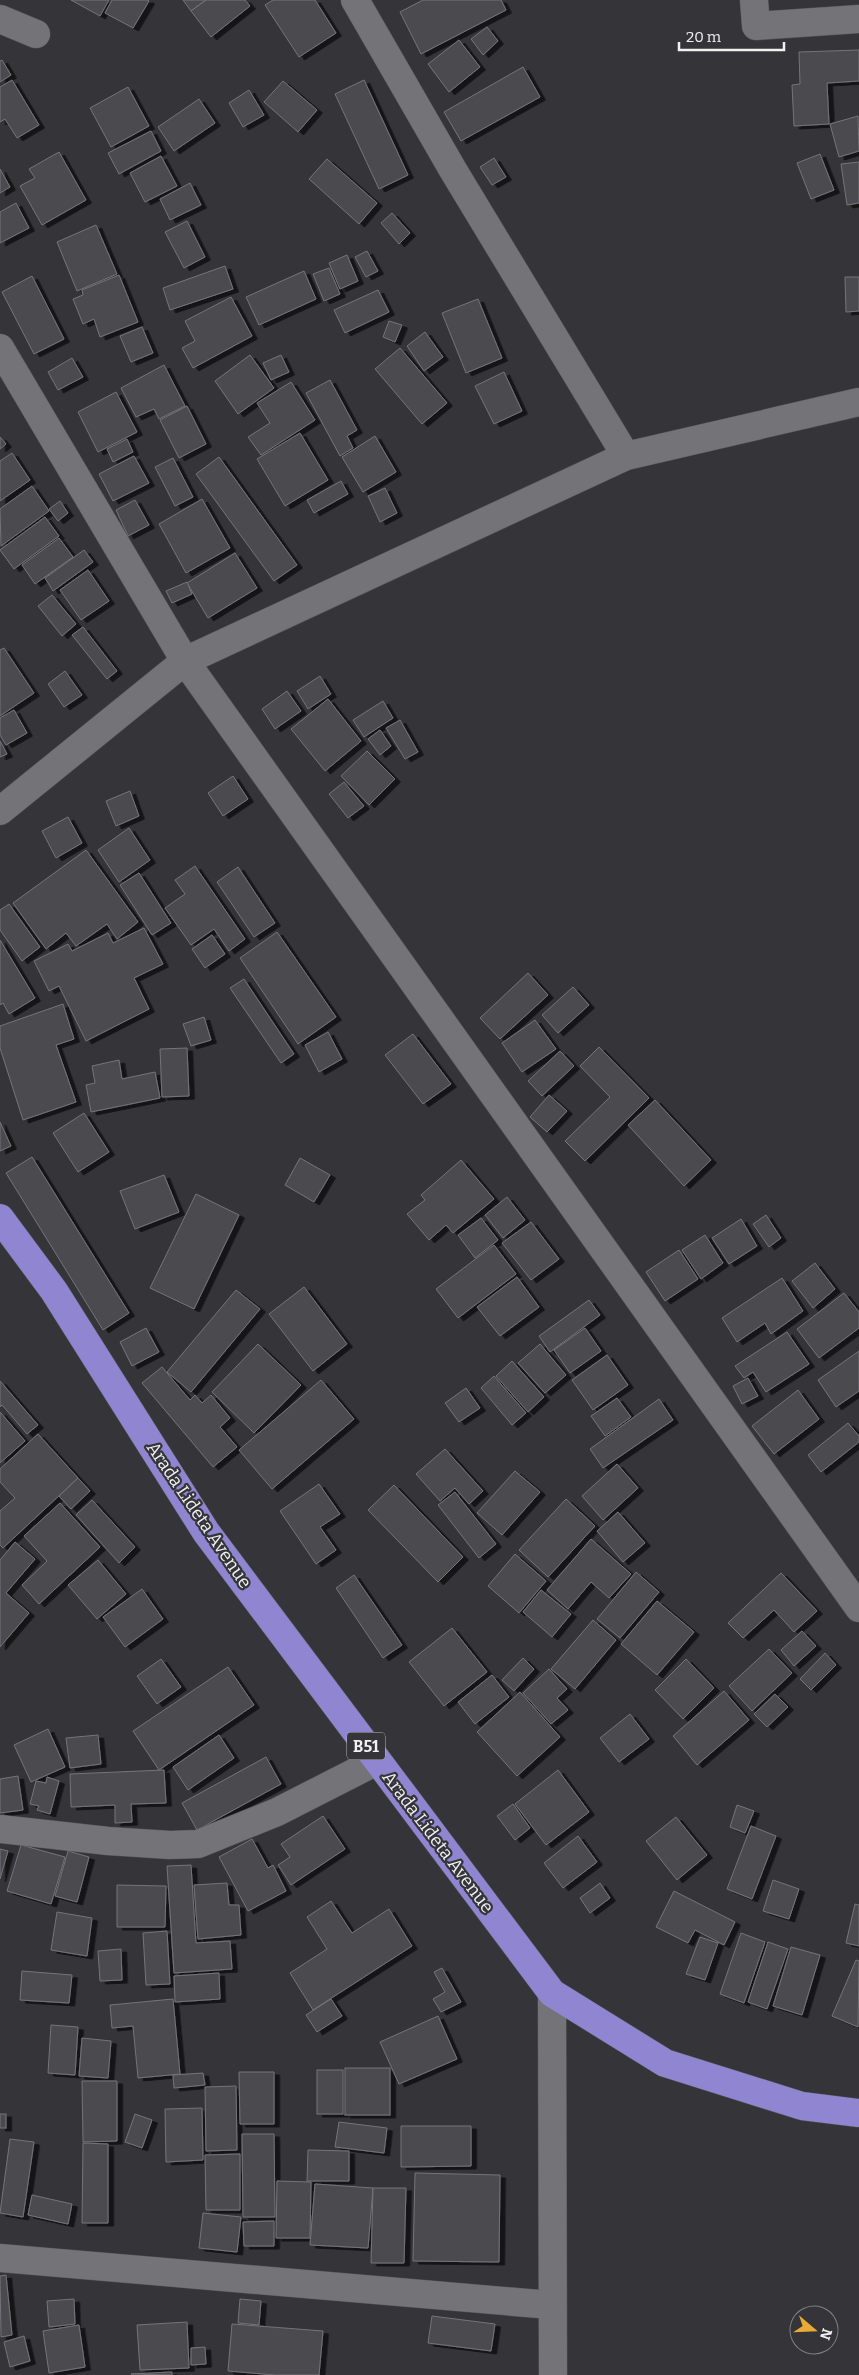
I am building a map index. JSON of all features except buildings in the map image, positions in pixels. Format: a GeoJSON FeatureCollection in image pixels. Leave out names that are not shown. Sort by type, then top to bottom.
{"type":"FeatureCollection","features":[{"type":"Feature","properties":{"kind":"highway","name":"Arada Lideta Avenue"},"geometry":{"type":"LineString","coordinates":[[0,1218],[54,1291],[206,1532],[552,1993],[665,2062],[802,2106],[859,2113]]}},
{"type":"Feature","properties":{"kind":"street"},"geometry":{"type":"LineString","coordinates":[[355,0],[458,178],[626,456]]}},
{"type":"Feature","properties":{"kind":"street"},"geometry":{"type":"LineString","coordinates":[[754,0],[756,26],[859,19]]}},
{"type":"Feature","properties":{"kind":"street"},"geometry":{"type":"LineString","coordinates":[[0,19],[36,34]]}},
{"type":"Feature","properties":{"kind":"street"},"geometry":{"type":"LineString","coordinates":[[0,348],[185,661],[859,1608]]}},
{"type":"Feature","properties":{"kind":"street"},"geometry":{"type":"LineString","coordinates":[[0,811],[185,661],[626,456],[859,402]]}},
{"type":"Feature","properties":{"kind":"street"},"geometry":{"type":"LineString","coordinates":[[0,1829],[108,1841],[170,1845],[198,1844],[277,1812],[377,1761]]}},
{"type":"Feature","properties":{"kind":"street"},"geometry":{"type":"LineString","coordinates":[[552,1993],[553,2375]]}},
{"type":"Feature","properties":{"kind":"street"},"geometry":{"type":"LineString","coordinates":[[0,2258],[552,2305]]}}]}
